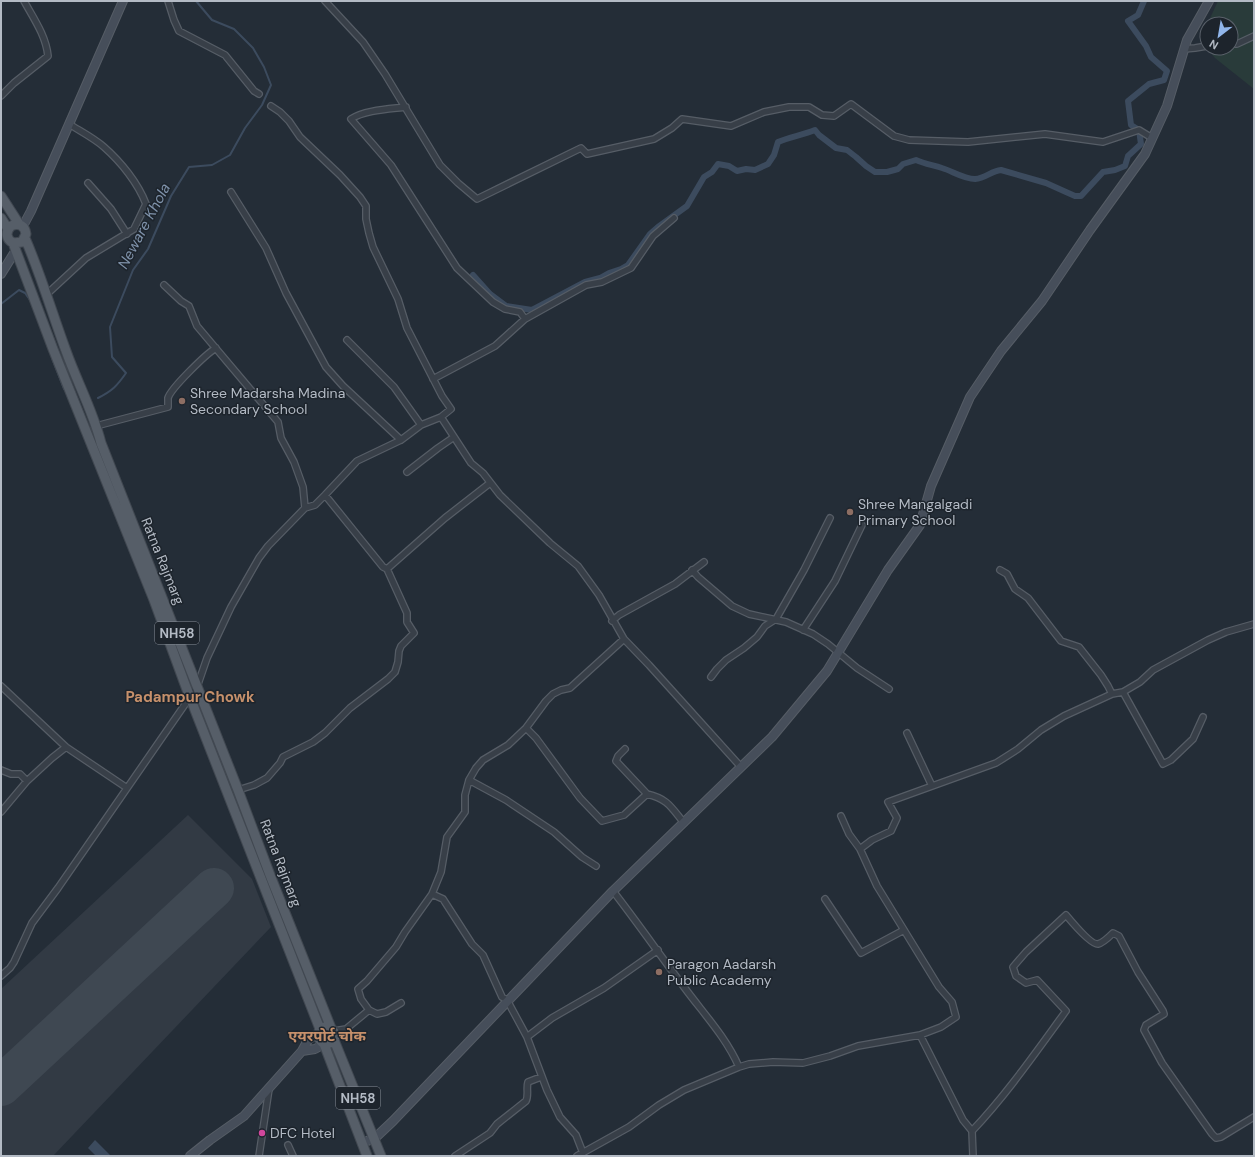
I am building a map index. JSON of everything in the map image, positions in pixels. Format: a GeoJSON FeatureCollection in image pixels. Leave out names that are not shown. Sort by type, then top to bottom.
{"type":"FeatureCollection","features":[{"type":"Feature","properties":{"kind":"main road","name":"Ratna Rajmarg"},"geometry":{"type":"LineString","coordinates":[[1,196],[26,234],[25,238],[47,294],[66,352],[96,426],[101,443],[381,1156]]}},
{"type":"Feature","properties":{"kind":"main road","name":"Ratna Rajmarg"},"geometry":{"type":"LineString","coordinates":[[1,218],[7,237],[15,246],[56,356],[154,600],[319,1031],[319,1040],[324,1044],[367,1156]]}},
{"type":"Feature","properties":{"kind":"main road"},"geometry":{"type":"LineString","coordinates":[[5,232],[10,226],[21,225]]}},
{"type":"Feature","properties":{"kind":"main road"},"geometry":{"type":"LineString","coordinates":[[15,246],[22,242],[25,238]]}},
{"type":"Feature","properties":{"kind":"main road"},"geometry":{"type":"LineString","coordinates":[[319,1031],[327,1026],[333,1033],[329,1044],[324,1044]]}},
{"type":"Feature","properties":{"kind":"street"},"geometry":{"type":"LineString","coordinates":[[1,96],[14,83],[48,56],[47,48],[40,30],[24,1]]}},
{"type":"Feature","properties":{"kind":"street"},"geometry":{"type":"LineString","coordinates":[[21,225],[32,211],[123,1]]}},
{"type":"Feature","properties":{"kind":"street"},"geometry":{"type":"LineString","coordinates":[[168,1],[179,31],[225,55],[254,91],[259,94]]}},
{"type":"Feature","properties":{"kind":"street"},"geometry":{"type":"LineString","coordinates":[[325,1],[363,42],[406,107],[440,165],[477,199],[581,148],[587,154],[654,139],[672,128],[682,119],[731,126],[764,112],[789,107],[809,107],[822,115],[834,116],[851,104],[894,136],[909,140],[968,142],[1045,134],[1103,142],[1139,130],[1152,138]]}},
{"type":"Feature","properties":{"kind":"street"},"geometry":{"type":"LineString","coordinates":[[362,1143],[375,1138],[393,1121],[507,1000],[556,952],[613,891],[772,737],[827,671],[888,570],[920,525],[931,486],[970,397],[1001,351],[1042,301],[1090,230],[1145,154],[1167,106],[1187,40],[1209,1]]}},
{"type":"Feature","properties":{"kind":"street"},"geometry":{"type":"LineString","coordinates":[[1239,43],[1254,36]]}},
{"type":"Feature","properties":{"kind":"street"},"geometry":{"type":"LineString","coordinates":[[1184,49],[1199,47]]}},
{"type":"Feature","properties":{"kind":"street"},"geometry":{"type":"LineString","coordinates":[[2,974],[10,968],[32,923],[58,888],[197,687],[207,658],[231,607],[259,558],[280,532],[305,508],[315,505],[326,495],[357,461],[401,440],[421,426],[440,417],[450,409],[407,328],[398,299],[369,233],[366,219],[366,206],[340,175],[300,137],[289,121],[271,106]]}},
{"type":"Feature","properties":{"kind":"street"},"geometry":{"type":"LineString","coordinates":[[406,107],[371,112],[351,118],[391,165],[457,268],[493,302],[505,308],[520,312],[525,319]]}},
{"type":"Feature","properties":{"kind":"street"},"geometry":{"type":"LineString","coordinates":[[47,294],[86,258],[134,229],[146,204],[142,193],[124,168],[103,146],[69,124]]}},
{"type":"Feature","properties":{"kind":"street"},"geometry":{"type":"LineString","coordinates":[[88,183],[111,210],[127,234]]}},
{"type":"Feature","properties":{"kind":"street"},"geometry":{"type":"LineString","coordinates":[[231,192],[266,248],[286,294],[326,367],[343,386],[401,440]]}},
{"type":"Feature","properties":{"kind":"street"},"geometry":{"type":"LineString","coordinates":[[433,378],[495,346],[525,319],[586,285],[602,282],[631,268],[653,236],[674,218]]}},
{"type":"Feature","properties":{"kind":"street"},"geometry":{"type":"LineString","coordinates":[[1,274],[15,246]]}},
{"type":"Feature","properties":{"kind":"street"},"geometry":{"type":"LineString","coordinates":[[164,285],[181,301],[189,306],[197,326],[278,422],[280,438],[294,462],[303,487],[305,508]]}},
{"type":"Feature","properties":{"kind":"street"},"geometry":{"type":"LineString","coordinates":[[347,340],[394,387],[421,426]]}},
{"type":"Feature","properties":{"kind":"street"},"geometry":{"type":"LineString","coordinates":[[96,426],[168,407],[168,398],[174,388],[216,348]]}},
{"type":"Feature","properties":{"kind":"street"},"geometry":{"type":"LineString","coordinates":[[440,417],[471,463],[484,474],[500,495],[550,543],[578,566],[598,595],[624,639],[650,665],[741,767]]}},
{"type":"Feature","properties":{"kind":"street"},"geometry":{"type":"LineString","coordinates":[[407,472],[438,448],[454,438]]}},
{"type":"Feature","properties":{"kind":"street"},"geometry":{"type":"LineString","coordinates":[[387,569],[445,518],[490,483]]}},
{"type":"Feature","properties":{"kind":"street"},"geometry":{"type":"LineString","coordinates":[[238,790],[254,785],[267,778],[280,763],[283,757],[313,742],[325,733],[350,708],[388,679],[395,672],[401,646],[414,633],[408,622],[407,612],[387,569],[383,567],[326,495]]}},
{"type":"Feature","properties":{"kind":"street"},"geometry":{"type":"LineString","coordinates":[[711,677],[726,660],[744,648],[766,626],[776,619],[804,570],[830,518]]}},
{"type":"Feature","properties":{"kind":"street"},"geometry":{"type":"LineString","coordinates":[[803,630],[835,581],[862,525]]}},
{"type":"Feature","properties":{"kind":"street"},"geometry":{"type":"LineString","coordinates":[[612,621],[619,615],[676,584],[704,562]]}},
{"type":"Feature","properties":{"kind":"street"},"geometry":{"type":"LineString","coordinates":[[692,570],[732,606],[749,614],[776,619],[803,630],[828,644],[839,652],[846,660],[889,690]]}},
{"type":"Feature","properties":{"kind":"street"},"geometry":{"type":"LineString","coordinates":[[1000,570],[1007,574],[1015,589],[1028,598],[1061,641],[1079,648],[1101,675],[1112,694]]}},
{"type":"Feature","properties":{"kind":"street"},"geometry":{"type":"LineString","coordinates":[[860,849],[872,840],[891,831],[896,818],[888,802],[996,763],[1041,730],[1064,716],[1112,694],[1123,692],[1140,682],[1153,670],[1208,640],[1226,632],[1254,624]]}},
{"type":"Feature","properties":{"kind":"street"},"geometry":{"type":"LineString","coordinates":[[401,1003],[386,1012],[376,1014],[369,1010],[361,999],[358,989],[396,948],[405,932],[432,894],[441,872],[447,837],[465,812],[465,795],[469,780],[476,768],[483,760],[508,745],[526,728],[553,694],[570,688],[624,639]]}},
{"type":"Feature","properties":{"kind":"street"},"geometry":{"type":"LineString","coordinates":[[1,686],[66,747],[127,788]]}},
{"type":"Feature","properties":{"kind":"street"},"geometry":{"type":"LineString","coordinates":[[1123,692],[1163,764],[1171,760],[1193,739],[1204,717]]}},
{"type":"Feature","properties":{"kind":"street"},"geometry":{"type":"LineString","coordinates":[[526,728],[536,738],[580,798],[602,821],[624,815],[647,794]]}},
{"type":"Feature","properties":{"kind":"street"},"geometry":{"type":"LineString","coordinates":[[907,733],[932,786]]}},
{"type":"Feature","properties":{"kind":"street"},"geometry":{"type":"LineString","coordinates":[[1,812],[27,781],[66,747]]}},
{"type":"Feature","properties":{"kind":"street"},"geometry":{"type":"LineString","coordinates":[[625,749],[618,756],[616,761],[647,794],[658,797],[669,803],[684,822]]}},
{"type":"Feature","properties":{"kind":"street"},"geometry":{"type":"LineString","coordinates":[[1,770],[11,774],[20,774],[27,781]]}},
{"type":"Feature","properties":{"kind":"street"},"geometry":{"type":"LineString","coordinates":[[469,780],[506,800],[554,832],[582,857],[596,866]]}},
{"type":"Feature","properties":{"kind":"street"},"geometry":{"type":"LineString","coordinates":[[577,1156],[629,1127],[659,1105],[684,1090],[739,1067],[749,1064],[773,1062],[803,1064],[858,1046],[920,1035],[941,1027],[956,1017],[952,1002],[939,987],[877,886],[860,849],[849,834],[841,816]]}},
{"type":"Feature","properties":{"kind":"street"},"geometry":{"type":"LineString","coordinates":[[613,891],[733,1052],[739,1067]]}},
{"type":"Feature","properties":{"kind":"street"},"geometry":{"type":"LineString","coordinates":[[432,894],[443,899],[472,944],[483,955],[502,997],[507,1000],[527,1037],[541,1077],[560,1117],[576,1135],[583,1153]]}},
{"type":"Feature","properties":{"kind":"street"},"geometry":{"type":"LineString","coordinates":[[825,899],[861,953],[904,930]]}},
{"type":"Feature","properties":{"kind":"street"},"geometry":{"type":"LineString","coordinates":[[972,1131],[1012,1085],[1066,1011],[1037,980],[1026,983],[1016,976],[1013,966],[1066,915],[1089,940],[1095,944],[1099,944],[1114,934],[1119,936],[1138,972],[1164,1014],[1146,1026],[1144,1030],[1162,1064],[1212,1134],[1216,1138],[1221,1137],[1254,1117]]}},
{"type":"Feature","properties":{"kind":"street"},"geometry":{"type":"LineString","coordinates":[[527,1037],[552,1018],[604,988],[658,950]]}},
{"type":"Feature","properties":{"kind":"street"},"geometry":{"type":"LineString","coordinates":[[333,1033],[346,1029],[369,1010]]}},
{"type":"Feature","properties":{"kind":"street"},"geometry":{"type":"LineString","coordinates":[[190,1156],[244,1116],[302,1051],[308,1040],[319,1031]]}},
{"type":"Feature","properties":{"kind":"street"},"geometry":{"type":"LineString","coordinates":[[920,1035],[963,1120],[972,1131],[973,1156]]}},
{"type":"Feature","properties":{"kind":"street"},"geometry":{"type":"LineString","coordinates":[[302,1051],[315,1049],[324,1044]]}},
{"type":"Feature","properties":{"kind":"street"},"geometry":{"type":"LineString","coordinates":[[455,1156],[490,1133],[497,1124],[526,1101],[528,1098],[528,1082],[541,1077]]}},
{"type":"Feature","properties":{"kind":"street"},"geometry":{"type":"LineString","coordinates":[[259,1156],[269,1088]]}},
{"type":"Feature","properties":{"kind":"street"},"geometry":{"type":"LineString","coordinates":[[288,1145],[293,1156]]}},
{"type":"Feature","properties":{"kind":"shaded area"},"geometry":{"type":"Polygon","coordinates":[[[1218,1],[1254,1],[1254,89],[1213,56],[1239,56],[1239,16],[1211,16],[1218,1]]]}},
{"type":"Feature","properties":{"kind":"shaded area"},"geometry":{"type":"Polygon","coordinates":[[[188,815],[252,879],[271,927],[53,1156],[1,1156],[1,989],[188,815]]]}},
{"type":"Feature","properties":{"kind":"water"},"geometry":{"type":"Polygon","coordinates":[[[95,1140],[111,1156],[96,1156],[88,1148],[95,1140]]]}},
{"type":"Feature","properties":{"kind":"waterway","name":"Neware Khola"},"geometry":{"type":"LineString","coordinates":[[98,398],[114,388],[126,373],[112,357],[110,327],[133,270],[148,249],[171,196],[189,167],[212,165],[230,155],[245,128],[262,105],[271,85],[264,67],[253,48],[234,29],[212,20],[196,1]]}},
{"type":"Feature","properties":{"kind":"waterway"},"geometry":{"type":"LineString","coordinates":[[473,275],[490,294],[506,306],[532,310],[585,282],[600,278],[628,265],[650,234],[687,206],[704,177],[712,172],[718,164],[729,166],[737,171],[746,169],[755,170],[768,164],[774,155],[778,142],[815,130],[836,148],[847,150],[875,172],[887,172],[898,169],[903,164],[916,160],[971,179],[979,178],[1001,170],[1046,183],[1075,196],[1081,196],[1103,172],[1115,170],[1125,166],[1128,156],[1141,144],[1139,130],[1131,125],[1128,101],[1149,84],[1164,80],[1167,71],[1151,57],[1146,46],[1128,21],[1138,15],[1144,1]]}},
{"type":"Feature","properties":{"kind":"waterway","name":"Neware Khola"},"geometry":{"type":"LineString","coordinates":[[1,304],[19,290],[25,293],[30,300]]}},
{"type":"Feature","properties":{"kind":"waterway","name":"Neware Khola"},"geometry":{"type":"LineString","coordinates":[[52,358],[64,389]]}},
{"type":"Feature","properties":{"kind":"runway"},"geometry":{"type":"LineString","coordinates":[[1,1086],[214,888]]}},
{"type":"Feature","properties":{"kind":"place","name":"Shree Madarsha Madina Secondary School"},"geometry":{"type":"Point","coordinates":[182,401]}},
{"type":"Feature","properties":{"kind":"place","name":"Shree Mangalgadi Primary School"},"geometry":{"type":"Point","coordinates":[850,512]}},
{"type":"Feature","properties":{"kind":"place","name":"Paragon Aadarsh Public Academy"},"geometry":{"type":"Point","coordinates":[659,972]}},
{"type":"Feature","properties":{"kind":"place","name":"DFC Hotel"},"geometry":{"type":"Point","coordinates":[262,1133]}},
{"type":"Feature","properties":{"kind":"district","name":"Padampur Chowk"},"geometry":{"type":"Point","coordinates":[190,697]}},
{"type":"Feature","properties":{"kind":"district","name":"एयरपोर्ट चोक"},"geometry":{"type":"Point","coordinates":[327,1036]}}]}
